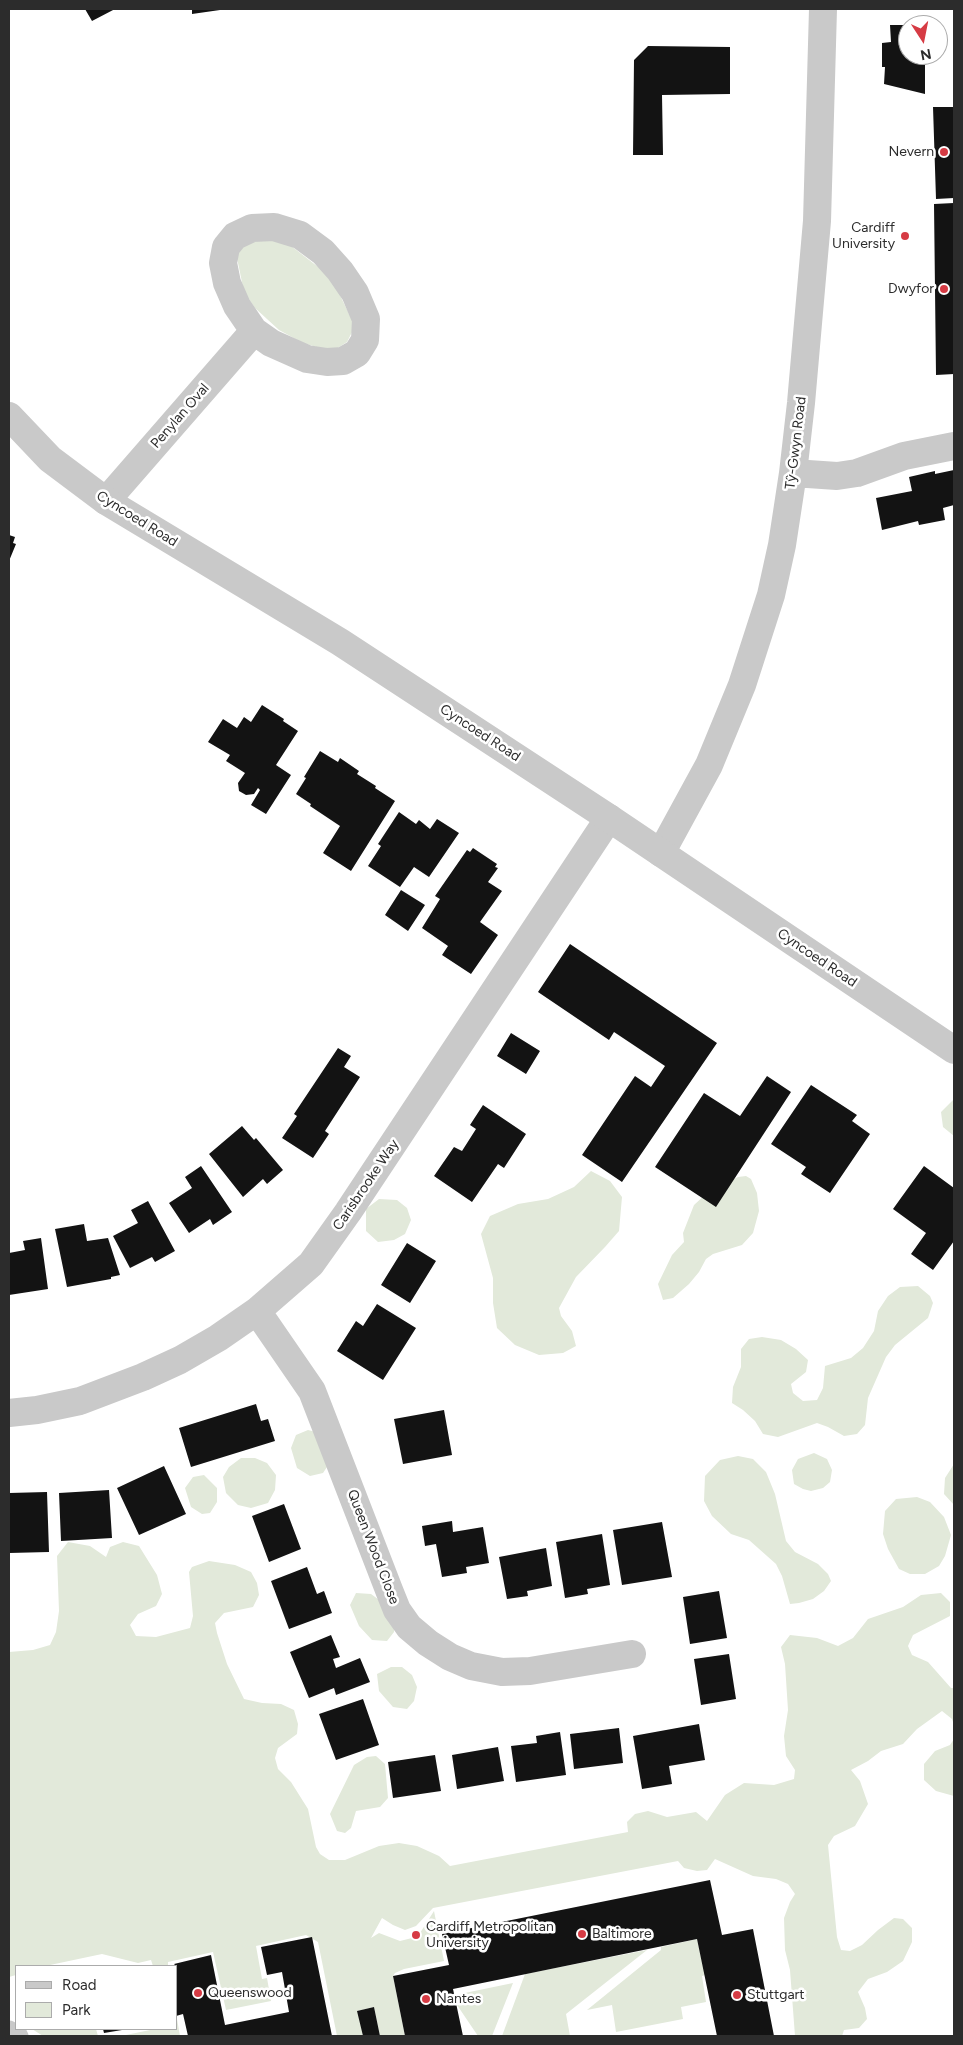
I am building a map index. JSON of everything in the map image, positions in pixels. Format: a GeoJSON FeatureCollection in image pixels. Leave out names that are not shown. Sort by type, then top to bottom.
{"type":"FeatureCollection","features":[{"type":"Feature","properties":{"kind":"street","name":"Tŷ-Gwyn Road"},"geometry":{"type":"LineString","coordinates":[[661,853],[709,765],[742,685],[771,594],[782,545],[793,473],[817,221],[823,9]]}},
{"type":"Feature","properties":{"kind":"street"},"geometry":{"type":"LineString","coordinates":[[274,227],[300,235],[323,252],[340,271],[355,293],[366,319],[366,340],[357,353],[343,362],[306,359],[271,343],[254,331],[237,306],[227,284],[223,264],[226,247],[235,236],[252,228],[274,227]]}},
{"type":"Feature","properties":{"kind":"street","name":"Penylan Oval"},"geometry":{"type":"LineString","coordinates":[[106,501],[254,331]]}},
{"type":"Feature","properties":{"kind":"street","name":"Cyncoed Road"},"geometry":{"type":"LineString","coordinates":[[9,416],[50,459],[106,501],[340,642],[609,818],[954,1050]]}},
{"type":"Feature","properties":{"kind":"street"},"geometry":{"type":"LineString","coordinates":[[793,473],[837,476],[857,473],[904,456],[954,446]]}},
{"type":"Feature","properties":{"kind":"street","name":"Carisbrooke Way"},"geometry":{"type":"LineString","coordinates":[[9,1412],[37,1410],[80,1401],[135,1380],[202,1347],[257,1311],[311,1264],[327,1243],[609,818]]}},
{"type":"Feature","properties":{"kind":"street","name":"Queen Wood Close"},"geometry":{"type":"LineString","coordinates":[[257,1311],[312,1391],[397,1610],[409,1627],[428,1643],[450,1657],[471,1666],[502,1672],[530,1671],[632,1654]]}},
{"type":"Feature","properties":{"kind":"lane"},"geometry":{"type":"LineString","coordinates":[[9,2030],[19,2036]]}},
{"type":"Feature","properties":{"kind":"green space"},"geometry":{"type":"Polygon","coordinates":[[[255,239],[286,242],[322,270],[335,285],[352,320],[352,332],[347,342],[336,349],[323,349],[303,343],[279,330],[255,308],[244,292],[237,258],[240,249],[255,239]]]}},
{"type":"Feature","properties":{"kind":"green space"},"geometry":{"type":"Polygon","coordinates":[[[954,1099],[954,1136],[943,1127],[941,1112],[954,1099]]]}},
{"type":"Feature","properties":{"kind":"green space"},"geometry":{"type":"Polygon","coordinates":[[[591,1171],[610,1181],[622,1197],[619,1231],[576,1277],[559,1308],[561,1316],[572,1331],[576,1346],[563,1353],[539,1355],[515,1345],[497,1328],[493,1303],[493,1278],[481,1234],[490,1216],[518,1204],[548,1199],[574,1187],[591,1171]]]}},
{"type":"Feature","properties":{"kind":"green space"},"geometry":{"type":"Polygon","coordinates":[[[746,1176],[751,1179],[757,1193],[759,1211],[753,1233],[742,1245],[713,1254],[706,1259],[699,1272],[689,1284],[673,1298],[663,1300],[658,1284],[672,1255],[684,1242],[683,1233],[694,1205],[707,1193],[738,1177],[746,1176]]]}},
{"type":"Feature","properties":{"kind":"green space"},"geometry":{"type":"Polygon","coordinates":[[[379,1199],[397,1200],[407,1208],[411,1220],[405,1234],[394,1240],[378,1242],[366,1231],[366,1209],[379,1199]]]}},
{"type":"Feature","properties":{"kind":"green space"},"geometry":{"type":"Polygon","coordinates":[[[918,1286],[930,1296],[933,1303],[928,1318],[895,1345],[886,1357],[868,1398],[865,1425],[857,1434],[844,1436],[817,1423],[778,1437],[763,1434],[755,1421],[732,1403],[733,1387],[741,1367],[741,1349],[749,1339],[762,1337],[781,1340],[796,1349],[808,1360],[806,1372],[791,1384],[793,1393],[803,1401],[817,1400],[823,1388],[825,1366],[851,1358],[863,1348],[874,1331],[878,1311],[888,1296],[900,1287],[918,1286]]]}},
{"type":"Feature","properties":{"kind":"green space"},"geometry":{"type":"Polygon","coordinates":[[[308,1430],[320,1433],[331,1461],[323,1473],[310,1476],[297,1468],[291,1448],[296,1435],[308,1430]]]}},
{"type":"Feature","properties":{"kind":"green space"},"geometry":{"type":"Polygon","coordinates":[[[814,1453],[827,1459],[832,1470],[830,1482],[823,1488],[811,1491],[794,1484],[792,1470],[798,1459],[814,1453]]]}},
{"type":"Feature","properties":{"kind":"green space"},"geometry":{"type":"Polygon","coordinates":[[[738,1456],[753,1459],[766,1472],[775,1494],[786,1541],[795,1552],[818,1564],[828,1574],[831,1581],[824,1591],[813,1599],[790,1604],[782,1576],[776,1564],[749,1540],[731,1534],[712,1516],[704,1501],[705,1476],[720,1460],[738,1456]]]}},
{"type":"Feature","properties":{"kind":"green space"},"geometry":{"type":"Polygon","coordinates":[[[241,1458],[255,1458],[267,1463],[276,1475],[275,1490],[268,1503],[251,1508],[238,1505],[226,1493],[223,1477],[229,1467],[241,1458]]]}},
{"type":"Feature","properties":{"kind":"green space"},"geometry":{"type":"Polygon","coordinates":[[[954,1464],[954,1505],[944,1494],[945,1478],[954,1464]]]}},
{"type":"Feature","properties":{"kind":"green space"},"geometry":{"type":"Polygon","coordinates":[[[204,1475],[217,1488],[217,1502],[210,1513],[202,1514],[191,1507],[185,1488],[193,1477],[204,1475]]]}},
{"type":"Feature","properties":{"kind":"green space"},"geometry":{"type":"Polygon","coordinates":[[[917,1497],[930,1502],[944,1517],[951,1535],[945,1556],[939,1566],[925,1574],[910,1574],[899,1569],[888,1549],[883,1534],[885,1511],[896,1499],[917,1497]]]}},
{"type":"Feature","properties":{"kind":"green space"},"geometry":{"type":"Polygon","coordinates":[[[68,1542],[90,1546],[106,1557],[110,1547],[123,1542],[139,1546],[157,1575],[162,1594],[156,1606],[138,1614],[130,1625],[136,1636],[156,1637],[190,1628],[193,1616],[189,1572],[192,1567],[209,1561],[235,1565],[251,1572],[257,1583],[259,1595],[253,1607],[224,1613],[215,1623],[217,1633],[227,1664],[244,1699],[262,1703],[281,1704],[294,1710],[298,1724],[297,1734],[278,1748],[275,1758],[278,1769],[291,1782],[308,1809],[316,1847],[320,1854],[329,1860],[345,1860],[379,1846],[399,1843],[417,1846],[439,1856],[450,1866],[628,1832],[627,1822],[635,1814],[648,1811],[667,1817],[696,1812],[707,1821],[725,1795],[744,1783],[774,1785],[794,1779],[795,1770],[786,1756],[784,1736],[788,1710],[785,1664],[781,1647],[790,1635],[817,1638],[838,1646],[853,1638],[868,1619],[903,1607],[921,1595],[941,1593],[950,1602],[950,1616],[913,1635],[908,1646],[912,1655],[928,1662],[951,1688],[954,1688],[954,1725],[952,1719],[942,1711],[917,1729],[903,1744],[881,1751],[851,1770],[860,1781],[868,1804],[855,1826],[834,1836],[828,1845],[837,1937],[841,1950],[850,1951],[862,1945],[894,1918],[903,1919],[912,1928],[912,1942],[903,1961],[887,1972],[868,1979],[858,1992],[865,2008],[867,2019],[859,2028],[844,2030],[842,2036],[795,2036],[790,1970],[785,1950],[784,1918],[795,1894],[788,1884],[776,1879],[753,1876],[715,1859],[707,1870],[697,1871],[684,1868],[678,1861],[433,1908],[416,1926],[405,1930],[382,1918],[371,1938],[379,1933],[400,1941],[412,1938],[420,1933],[434,1911],[444,1961],[404,1969],[393,1976],[405,2036],[380,2036],[374,2007],[358,2011],[363,2036],[337,2036],[318,1942],[306,1935],[256,1946],[262,1979],[267,1978],[271,2001],[226,2010],[213,1952],[168,1962],[168,1965],[153,1965],[151,1960],[138,1963],[102,1954],[50,1965],[15,1965],[15,1975],[9,1977],[9,1652],[33,1650],[50,1645],[56,1632],[59,1611],[57,1556],[68,1542]]]}},
{"type":"Feature","properties":{"kind":"green space"},"geometry":{"type":"Polygon","coordinates":[[[356,1593],[371,1594],[386,1605],[394,1620],[394,1632],[387,1641],[372,1640],[359,1626],[350,1605],[356,1593]]]}},
{"type":"Feature","properties":{"kind":"green space"},"geometry":{"type":"Polygon","coordinates":[[[391,1667],[402,1667],[412,1675],[417,1687],[414,1701],[407,1709],[393,1707],[379,1691],[377,1674],[391,1667]]]}},
{"type":"Feature","properties":{"kind":"green space"},"geometry":{"type":"Polygon","coordinates":[[[954,1739],[954,1796],[936,1791],[924,1780],[924,1764],[935,1751],[950,1745],[954,1739]]]}},
{"type":"Feature","properties":{"kind":"green space"},"geometry":{"type":"Polygon","coordinates":[[[376,1756],[385,1764],[388,1798],[380,1807],[356,1811],[351,1828],[345,1833],[337,1831],[330,1814],[354,1765],[367,1757],[376,1756]]]}},
{"type":"Feature","properties":{"kind":"green space"},"geometry":{"type":"Polygon","coordinates":[[[697,1939],[705,1975],[702,1976],[706,2002],[681,2007],[683,2019],[616,2032],[612,2005],[587,2010],[661,1950],[661,1947],[697,1939]]]}},
{"type":"Feature","properties":{"kind":"green space"},"geometry":{"type":"Polygon","coordinates":[[[647,1950],[566,2014],[570,2036],[502,2036],[525,1974],[647,1950]]]}},
{"type":"Feature","properties":{"kind":"green space"},"geometry":{"type":"Polygon","coordinates":[[[513,1983],[492,2036],[478,2036],[457,2005],[455,1995],[513,1983]]]}},
{"type":"Feature","properties":{"kind":"green space"},"geometry":{"type":"Polygon","coordinates":[[[178,2025],[180,2036],[121,2036],[150,2030],[178,2030],[178,2025]]]}},
{"type":"Feature","properties":{"kind":"green space"},"geometry":{"type":"Polygon","coordinates":[[[34,2030],[96,2030],[98,2036],[43,2036],[34,2030]]]}},
{"type":"Feature","properties":{"kind":"building"},"geometry":{"type":"Polygon","coordinates":[[[85,9],[115,9],[92,21],[85,9]]]}},
{"type":"Feature","properties":{"kind":"building"},"geometry":{"type":"Polygon","coordinates":[[[192,9],[219,9],[220,10],[192,14],[192,9]]]}},
{"type":"Feature","properties":{"kind":"building"},"geometry":{"type":"Polygon","coordinates":[[[890,25],[898,25],[898,65],[925,65],[925,94],[884,84],[885,67],[882,67],[882,43],[891,42],[890,25]]]}},
{"type":"Feature","properties":{"kind":"building"},"geometry":{"type":"Polygon","coordinates":[[[648,46],[730,47],[730,94],[662,95],[663,155],[633,155],[634,60],[648,46]]]}},
{"type":"Feature","properties":{"kind":"building","name":"Nevern"},"geometry":{"type":"Polygon","coordinates":[[[933,107],[954,107],[954,198],[936,199],[933,107]]]}},
{"type":"Feature","properties":{"kind":"building","name":"Dwyfor"},"geometry":{"type":"Polygon","coordinates":[[[954,203],[954,374],[936,375],[934,204],[954,203]]]}},
{"type":"Feature","properties":{"kind":"building"},"geometry":{"type":"Polygon","coordinates":[[[954,470],[954,505],[943,508],[945,520],[919,525],[918,521],[882,530],[876,498],[912,491],[909,477],[935,471],[935,474],[954,470]]]}},
{"type":"Feature","properties":{"kind":"building"},"geometry":{"type":"Polygon","coordinates":[[[9,535],[15,537],[13,543],[16,544],[9,561],[9,535]]]}},
{"type":"Feature","properties":{"kind":"building"},"geometry":{"type":"Polygon","coordinates":[[[262,705],[284,719],[283,721],[298,731],[276,765],[291,775],[266,814],[251,805],[260,790],[258,788],[254,794],[246,795],[239,791],[238,783],[245,773],[226,761],[230,755],[208,742],[223,719],[237,728],[244,717],[251,722],[262,705]]]}},
{"type":"Feature","properties":{"kind":"building"},"geometry":{"type":"Polygon","coordinates":[[[320,751],[338,762],[340,758],[359,771],[357,774],[395,801],[351,871],[323,853],[340,826],[296,794],[320,751]]]}},
{"type":"Feature","properties":{"kind":"building"},"geometry":{"type":"Polygon","coordinates":[[[399,812],[416,824],[419,820],[430,829],[437,819],[459,833],[429,877],[414,867],[400,887],[368,866],[381,846],[378,844],[399,812]]]}},
{"type":"Feature","properties":{"kind":"building"},"geometry":{"type":"Polygon","coordinates":[[[473,848],[497,864],[495,867],[498,868],[488,882],[502,891],[480,922],[498,935],[471,974],[442,955],[448,946],[422,928],[440,899],[435,896],[467,850],[470,852],[473,848]]]}},
{"type":"Feature","properties":{"kind":"building"},"geometry":{"type":"Polygon","coordinates":[[[401,890],[425,905],[408,931],[385,915],[401,890]]]}},
{"type":"Feature","properties":{"kind":"building"},"geometry":{"type":"Polygon","coordinates":[[[570,944],[717,1043],[622,1182],[582,1155],[635,1076],[651,1087],[665,1066],[614,1032],[609,1040],[538,992],[570,944]]]}},
{"type":"Feature","properties":{"kind":"building"},"geometry":{"type":"Polygon","coordinates":[[[511,1033],[540,1051],[526,1074],[497,1056],[511,1033]]]}},
{"type":"Feature","properties":{"kind":"building"},"geometry":{"type":"Polygon","coordinates":[[[338,1048],[351,1056],[344,1067],[360,1077],[325,1131],[329,1134],[313,1158],[282,1138],[297,1116],[294,1114],[338,1048]]]}},
{"type":"Feature","properties":{"kind":"building"},"geometry":{"type":"Polygon","coordinates":[[[767,1076],[791,1092],[716,1207],[655,1167],[704,1093],[740,1116],[767,1076]]]}},
{"type":"Feature","properties":{"kind":"building"},"geometry":{"type":"Polygon","coordinates":[[[811,1085],[857,1115],[852,1121],[870,1134],[830,1193],[801,1174],[806,1167],[771,1144],[811,1085]]]}},
{"type":"Feature","properties":{"kind":"building"},"geometry":{"type":"Polygon","coordinates":[[[483,1105],[526,1134],[504,1168],[498,1164],[472,1202],[434,1176],[454,1147],[462,1151],[476,1129],[470,1125],[483,1105]]]}},
{"type":"Feature","properties":{"kind":"building"},"geometry":{"type":"Polygon","coordinates":[[[242,1126],[254,1140],[256,1138],[283,1170],[267,1184],[263,1179],[243,1197],[209,1154],[242,1126]]]}},
{"type":"Feature","properties":{"kind":"building"},"geometry":{"type":"Polygon","coordinates":[[[201,1166],[232,1212],[213,1225],[210,1219],[189,1233],[169,1203],[192,1188],[185,1177],[201,1166]]]}},
{"type":"Feature","properties":{"kind":"building"},"geometry":{"type":"Polygon","coordinates":[[[924,1166],[954,1188],[954,1241],[933,1270],[911,1254],[926,1233],[893,1209],[924,1166]]]}},
{"type":"Feature","properties":{"kind":"building"},"geometry":{"type":"Polygon","coordinates":[[[148,1201],[175,1251],[155,1262],[152,1257],[130,1268],[113,1236],[138,1223],[131,1210],[148,1201]]]}},
{"type":"Feature","properties":{"kind":"building"},"geometry":{"type":"Polygon","coordinates":[[[84,1224],[87,1241],[108,1238],[120,1275],[111,1277],[111,1279],[67,1287],[55,1229],[84,1224]]]}},
{"type":"Feature","properties":{"kind":"building"},"geometry":{"type":"Polygon","coordinates":[[[41,1238],[48,1289],[9,1295],[9,1253],[25,1250],[23,1241],[41,1238]]]}},
{"type":"Feature","properties":{"kind":"building"},"geometry":{"type":"Polygon","coordinates":[[[407,1243],[436,1261],[410,1303],[381,1285],[407,1243]]]}},
{"type":"Feature","properties":{"kind":"building"},"geometry":{"type":"Polygon","coordinates":[[[377,1304],[416,1328],[383,1380],[337,1351],[356,1321],[363,1326],[377,1304]]]}},
{"type":"Feature","properties":{"kind":"building"},"geometry":{"type":"Polygon","coordinates":[[[256,1404],[261,1421],[268,1419],[275,1441],[191,1467],[179,1428],[256,1404]]]}},
{"type":"Feature","properties":{"kind":"building"},"geometry":{"type":"Polygon","coordinates":[[[444,1410],[452,1455],[403,1464],[394,1419],[444,1410]]]}},
{"type":"Feature","properties":{"kind":"building"},"geometry":{"type":"Polygon","coordinates":[[[164,1466],[186,1514],[139,1535],[117,1488],[164,1466]]]}},
{"type":"Feature","properties":{"kind":"building"},"geometry":{"type":"Polygon","coordinates":[[[109,1490],[112,1538],[61,1541],[59,1493],[109,1490]]]}},
{"type":"Feature","properties":{"kind":"building"},"geometry":{"type":"Polygon","coordinates":[[[47,1492],[49,1552],[9,1553],[9,1493],[47,1492]]]}},
{"type":"Feature","properties":{"kind":"building"},"geometry":{"type":"Polygon","coordinates":[[[284,1504],[301,1549],[269,1562],[252,1516],[284,1504]]]}},
{"type":"Feature","properties":{"kind":"building"},"geometry":{"type":"Polygon","coordinates":[[[452,1521],[453,1532],[483,1527],[489,1563],[466,1567],[467,1573],[442,1577],[436,1544],[425,1546],[422,1526],[452,1521]]]}},
{"type":"Feature","properties":{"kind":"building"},"geometry":{"type":"Polygon","coordinates":[[[662,1522],[672,1577],[622,1585],[613,1530],[662,1522]]]}},
{"type":"Feature","properties":{"kind":"building"},"geometry":{"type":"Polygon","coordinates":[[[602,1534],[610,1585],[587,1589],[588,1594],[565,1598],[556,1542],[602,1534]]]}},
{"type":"Feature","properties":{"kind":"building"},"geometry":{"type":"Polygon","coordinates":[[[546,1548],[552,1586],[527,1591],[528,1596],[507,1599],[499,1557],[546,1548]]]}},
{"type":"Feature","properties":{"kind":"building"},"geometry":{"type":"Polygon","coordinates":[[[307,1567],[317,1594],[324,1591],[332,1613],[289,1629],[271,1581],[307,1567]]]}},
{"type":"Feature","properties":{"kind":"building"},"geometry":{"type":"Polygon","coordinates":[[[719,1591],[727,1638],[690,1644],[683,1597],[719,1591]]]}},
{"type":"Feature","properties":{"kind":"building"},"geometry":{"type":"Polygon","coordinates":[[[331,1635],[340,1657],[333,1659],[336,1668],[360,1658],[370,1682],[336,1695],[334,1688],[309,1698],[290,1652],[331,1635]]]}},
{"type":"Feature","properties":{"kind":"building"},"geometry":{"type":"Polygon","coordinates":[[[729,1654],[736,1699],[701,1705],[694,1659],[729,1654]]]}},
{"type":"Feature","properties":{"kind":"building"},"geometry":{"type":"Polygon","coordinates":[[[363,1699],[379,1745],[336,1760],[319,1714],[363,1699]]]}},
{"type":"Feature","properties":{"kind":"building"},"geometry":{"type":"Polygon","coordinates":[[[699,1724],[705,1760],[669,1766],[672,1784],[642,1789],[633,1736],[699,1724]]]}},
{"type":"Feature","properties":{"kind":"building"},"geometry":{"type":"Polygon","coordinates":[[[619,1728],[623,1763],[574,1769],[570,1734],[619,1728]]]}},
{"type":"Feature","properties":{"kind":"building"},"geometry":{"type":"Polygon","coordinates":[[[560,1732],[566,1775],[516,1782],[511,1746],[537,1743],[536,1736],[560,1732]]]}},
{"type":"Feature","properties":{"kind":"building"},"geometry":{"type":"Polygon","coordinates":[[[498,1747],[504,1781],[457,1789],[452,1755],[498,1747]]]}},
{"type":"Feature","properties":{"kind":"building"},"geometry":{"type":"Polygon","coordinates":[[[435,1755],[441,1791],[393,1798],[388,1762],[435,1755]]]}},
{"type":"Feature","properties":{"kind":"building","name":"Baltimore"},"geometry":{"type":"Polygon","coordinates":[[[710,1880],[722,1935],[753,1929],[774,2036],[717,2036],[697,1939],[453,1989],[463,2036],[405,2036],[393,1976],[449,1965],[442,1934],[710,1880]]]}},
{"type":"Feature","properties":{"kind":"building","name":"Queenswood"},"geometry":{"type":"Polygon","coordinates":[[[312,1937],[332,2036],[188,2036],[183,2014],[178,2015],[178,1965],[174,1964],[211,1955],[225,2025],[289,2012],[282,1972],[267,1975],[261,1947],[312,1937]]]}},
{"type":"Feature","properties":{"kind":"building"},"geometry":{"type":"Polygon","coordinates":[[[374,2007],[380,2036],[363,2036],[357,2011],[374,2007]]]}},
{"type":"Feature","properties":{"kind":"building"},"geometry":{"type":"Polygon","coordinates":[[[103,2030],[122,2030],[104,2033],[103,2030]]]}},
{"type":"Feature","properties":{"kind":"place","name":"Nevern"},"geometry":{"type":"Point","coordinates":[944,152]}},
{"type":"Feature","properties":{"kind":"place","name":"Cardiff University"},"geometry":{"type":"Point","coordinates":[905,236]}},
{"type":"Feature","properties":{"kind":"place","name":"Dwyfor"},"geometry":{"type":"Point","coordinates":[944,289]}},
{"type":"Feature","properties":{"kind":"place","name":"Baltimore"},"geometry":{"type":"Point","coordinates":[582,1934]}},
{"type":"Feature","properties":{"kind":"place","name":"Cardiff Metropolitan University"},"geometry":{"type":"Point","coordinates":[416,1935]}},
{"type":"Feature","properties":{"kind":"place","name":"Queenswood"},"geometry":{"type":"Point","coordinates":[198,1993]}},
{"type":"Feature","properties":{"kind":"place","name":"Stuttgart"},"geometry":{"type":"Point","coordinates":[737,1995]}},
{"type":"Feature","properties":{"kind":"place","name":"Nantes"},"geometry":{"type":"Point","coordinates":[426,1999]}}]}
